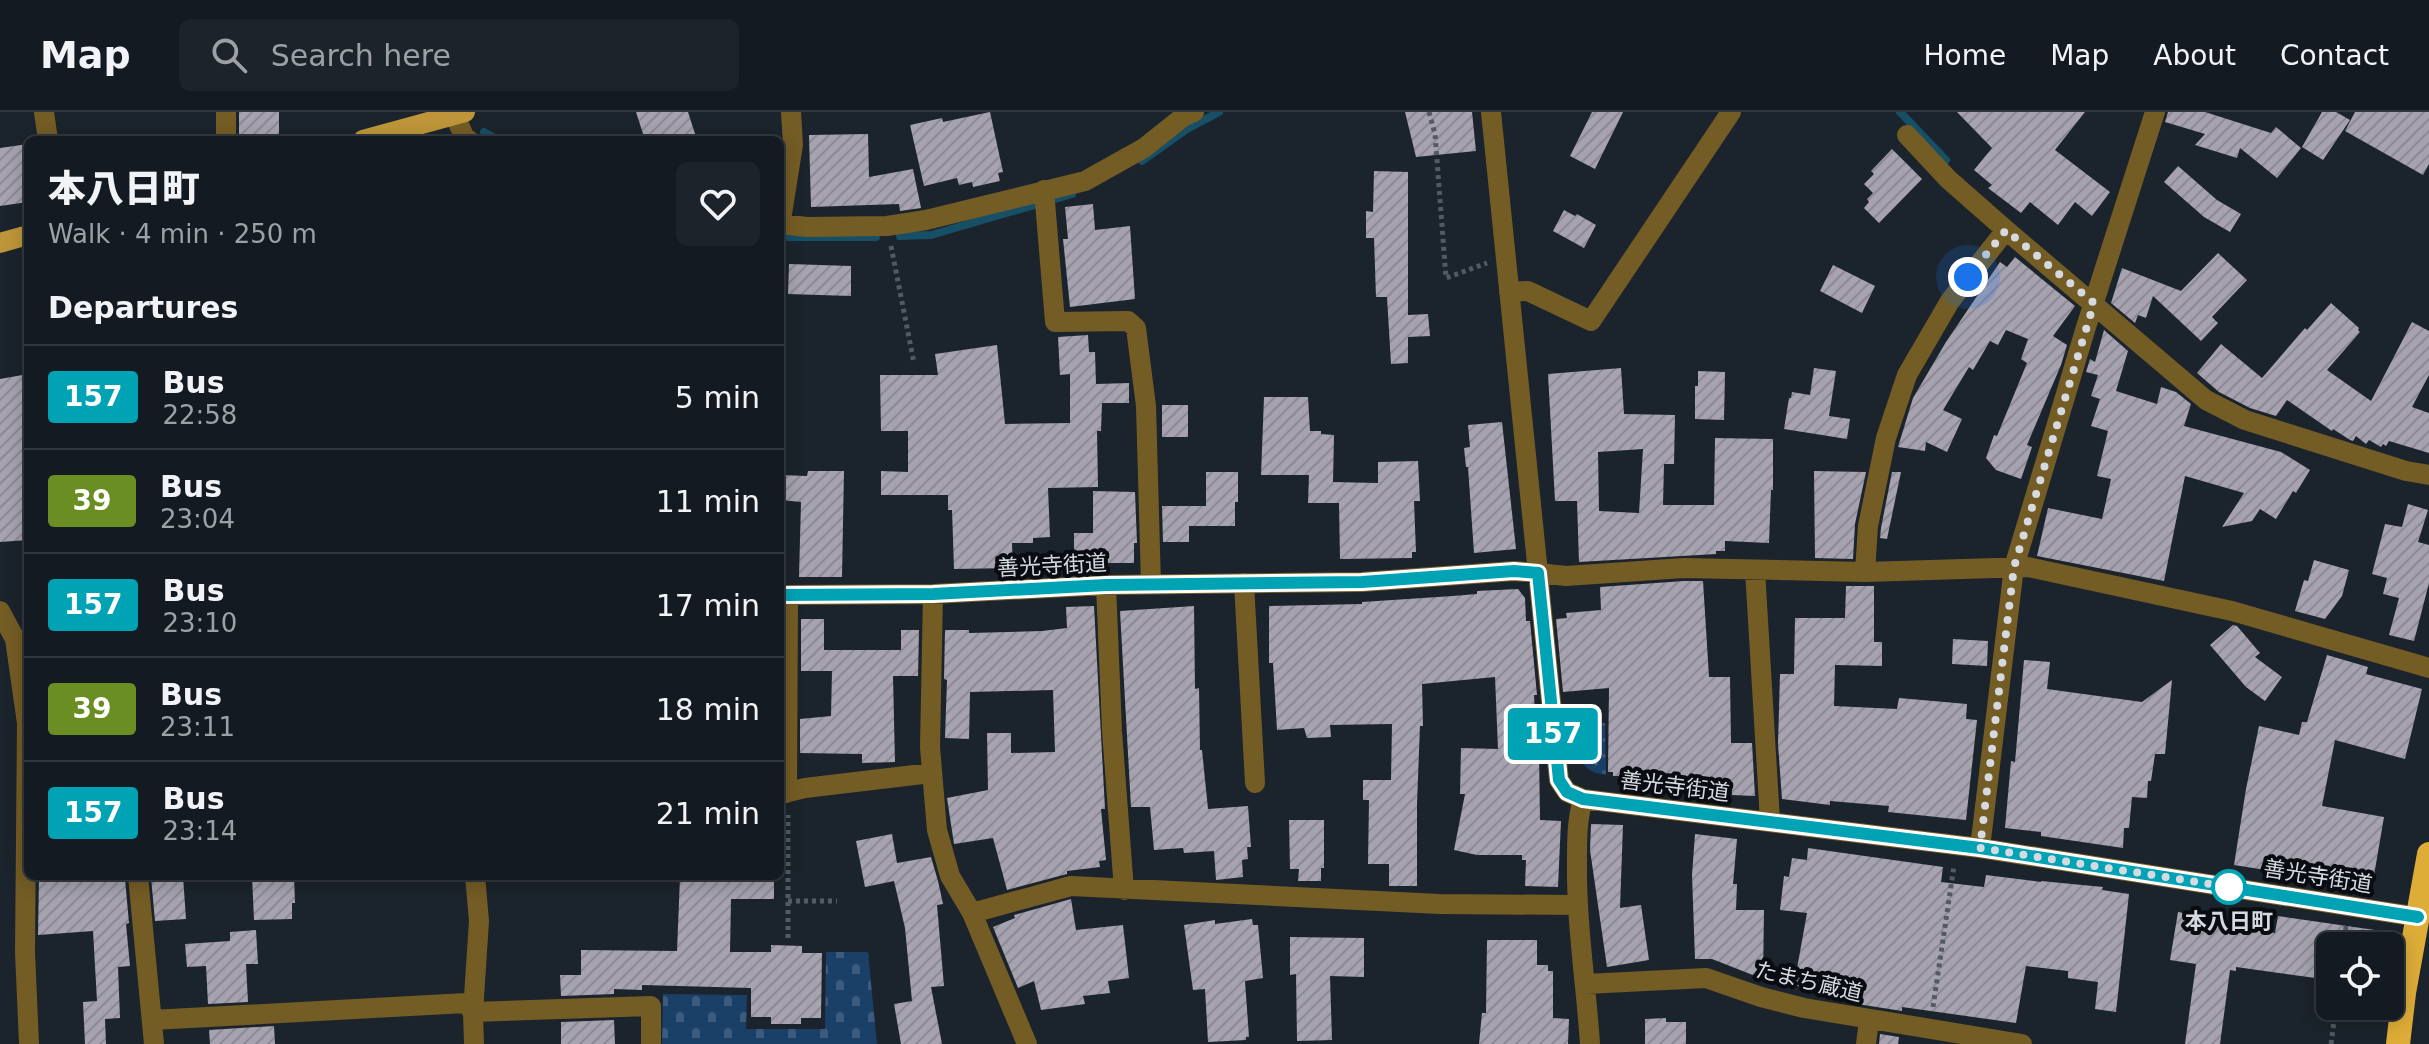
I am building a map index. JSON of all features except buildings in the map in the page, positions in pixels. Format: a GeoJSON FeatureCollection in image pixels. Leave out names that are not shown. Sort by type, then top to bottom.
{"type":"FeatureCollection","features":[{"type":"Feature","properties":{"kind":"highway"},"geometry":{"type":"LineString","coordinates":[[2398,1044],[2404,993],[2423,918],[2429,854]]}},
{"type":"Feature","properties":{"kind":"main road"},"geometry":{"type":"LineString","coordinates":[[377,136],[458,113]]}},
{"type":"Feature","properties":{"kind":"main road"},"geometry":{"type":"LineString","coordinates":[[0,243],[24,236]]}},
{"type":"Feature","properties":{"kind":"street"},"geometry":{"type":"LineString","coordinates":[[44,112],[47,136]]}},
{"type":"Feature","properties":{"kind":"street"},"geometry":{"type":"LineString","coordinates":[[226,112],[226,136]]}},
{"type":"Feature","properties":{"kind":"street"},"geometry":{"type":"LineString","coordinates":[[784,200],[793,145],[791,112]]}},
{"type":"Feature","properties":{"kind":"street"},"geometry":{"type":"LineString","coordinates":[[784,225],[887,226],[1045,198],[1085,181],[1144,148],[1194,112]]}},
{"type":"Feature","properties":{"kind":"street"},"geometry":{"type":"LineString","coordinates":[[1491,112],[1559,780],[1567,792],[1583,799],[1578,819],[1577,905],[1590,1044]]}},
{"type":"Feature","properties":{"kind":"street"},"geometry":{"type":"LineString","coordinates":[[1509,292],[1528,291],[1591,321],[1731,112]]}},
{"type":"Feature","properties":{"kind":"street"},"geometry":{"type":"LineString","coordinates":[[1980,848],[2014,567],[2155,112]]}},
{"type":"Feature","properties":{"kind":"street"},"geometry":{"type":"LineString","coordinates":[[458,113],[464,136]]}},
{"type":"Feature","properties":{"kind":"street"},"geometry":{"type":"LineString","coordinates":[[1907,135],[1948,179],[2206,400],[2245,420],[2406,471],[2429,475]]}},
{"type":"Feature","properties":{"kind":"street"},"geometry":{"type":"LineString","coordinates":[[1045,198],[1055,322],[1128,321],[1136,328],[1146,406],[1151,585]]}},
{"type":"Feature","properties":{"kind":"street"},"geometry":{"type":"LineString","coordinates":[[1865,572],[1868,526],[1886,438],[1907,375],[1950,301],[2006,230]]}},
{"type":"Feature","properties":{"kind":"street","name":"善光寺街道"},"geometry":{"type":"LineString","coordinates":[[784,595],[933,594],[1106,585],[1362,582],[1514,571],[1566,576],[1684,568],[1865,572],[2028,567],[2232,611],[2429,668]]}},
{"type":"Feature","properties":{"kind":"street"},"geometry":{"type":"LineString","coordinates":[[1755,570],[1770,821]]}},
{"type":"Feature","properties":{"kind":"street"},"geometry":{"type":"LineString","coordinates":[[1244,583],[1255,783]]}},
{"type":"Feature","properties":{"kind":"street"},"geometry":{"type":"LineString","coordinates":[[1106,585],[1112,731],[1124,890]]}},
{"type":"Feature","properties":{"kind":"street"},"geometry":{"type":"LineString","coordinates":[[933,594],[931,773],[937,830],[950,876],[972,913],[1027,1044]]}},
{"type":"Feature","properties":{"kind":"street"},"geometry":{"type":"LineString","coordinates":[[0,611],[15,639],[24,702]]}},
{"type":"Feature","properties":{"kind":"street"},"geometry":{"type":"LineString","coordinates":[[784,794],[805,788],[931,773]]}},
{"type":"Feature","properties":{"kind":"street","name":"善光寺街道"},"geometry":{"type":"LineString","coordinates":[[1583,799],[1980,848],[2423,918]]}},
{"type":"Feature","properties":{"kind":"street"},"geometry":{"type":"LineString","coordinates":[[26,880],[29,1044]]}},
{"type":"Feature","properties":{"kind":"street"},"geometry":{"type":"LineString","coordinates":[[138,880],[154,1044]]}},
{"type":"Feature","properties":{"kind":"street"},"geometry":{"type":"LineString","coordinates":[[474,1044],[479,921],[475,880]]}},
{"type":"Feature","properties":{"kind":"street"},"geometry":{"type":"LineString","coordinates":[[972,913],[1071,886],[1440,904],[1577,905]]}},
{"type":"Feature","properties":{"kind":"street","name":"たまち蔵道"},"geometry":{"type":"LineString","coordinates":[[1586,984],[1706,978],[1790,1004],[2022,1044]]}},
{"type":"Feature","properties":{"kind":"street"},"geometry":{"type":"LineString","coordinates":[[152,1020],[466,1003],[473,1012]]}},
{"type":"Feature","properties":{"kind":"street"},"geometry":{"type":"LineString","coordinates":[[473,1012],[651,1006],[651,1044]]}},
{"type":"Feature","properties":{"kind":"street"},"geometry":{"type":"LineString","coordinates":[[1866,1044],[1869,1020]]}},
{"type":"Feature","properties":{"kind":"path"},"geometry":{"type":"LineString","coordinates":[[1429,112],[1435,134],[1446,278],[1470,271],[1505,254]]}},
{"type":"Feature","properties":{"kind":"path"},"geometry":{"type":"LineString","coordinates":[[887,226],[914,363]]}},
{"type":"Feature","properties":{"kind":"path"},"geometry":{"type":"LineString","coordinates":[[784,815],[788,938]]}},
{"type":"Feature","properties":{"kind":"path"},"geometry":{"type":"LineString","coordinates":[[1929,1030],[1958,846]]}},
{"type":"Feature","properties":{"kind":"path"},"geometry":{"type":"LineString","coordinates":[[788,901],[837,901]]}},
{"type":"Feature","properties":{"kind":"path"},"geometry":{"type":"LineString","coordinates":[[2331,1044],[2334,1020]]}},
{"type":"Feature","properties":{"kind":"green space"},"geometry":{"type":"Polygon","coordinates":[[[1605,723],[1606,775],[1596,773],[1583,764],[1578,751],[1576,725],[1605,723]]]}},
{"type":"Feature","properties":{"kind":"green space"},"geometry":{"type":"Polygon","coordinates":[[[826,952],[868,952],[877,1044],[662,1044],[663,994],[747,995],[746,1029],[825,1029],[826,952]]]}},
{"type":"Feature","properties":{"kind":"waterway"},"geometry":{"type":"LineString","coordinates":[[1142,161],[1187,129],[1219,112]]}},
{"type":"Feature","properties":{"kind":"waterway"},"geometry":{"type":"LineString","coordinates":[[1900,112],[1946,160]]}},
{"type":"Feature","properties":{"kind":"waterway"},"geometry":{"type":"LineString","coordinates":[[484,132],[491,136]]}},
{"type":"Feature","properties":{"kind":"waterway"},"geometry":{"type":"LineString","coordinates":[[900,236],[931,235],[1072,194]]}},
{"type":"Feature","properties":{"kind":"waterway"},"geometry":{"type":"LineString","coordinates":[[784,236],[876,237]]}},
{"type":"Feature","properties":{"kind":"bus line","name":"157"},"geometry":{"type":"LineString","coordinates":[[784,595],[933,594],[1106,585],[1362,582],[1514,571],[1538,573],[1559,780],[1567,792],[1583,799],[1980,848],[2418,917]]}},
{"type":"Feature","properties":{"kind":"place","name":"本八日町"},"geometry":{"type":"Point","coordinates":[2229,887]}},
{"type":"Feature","properties":{"kind":"route"},"geometry":{"type":"LineString","coordinates":[[1968,277],[2006,230],[2094,303],[2014,567],[1980,848],[2229,887]]}}]}
